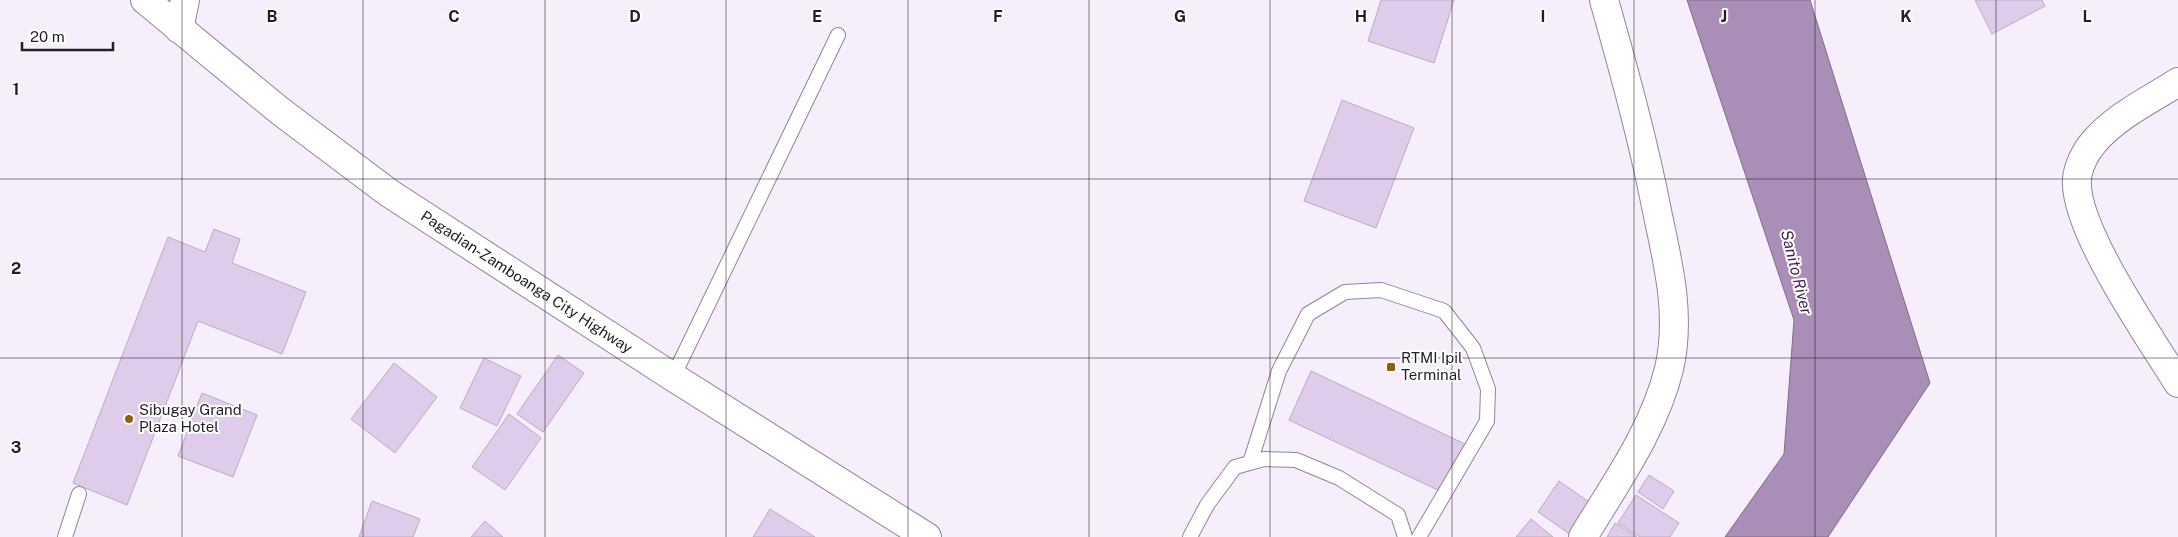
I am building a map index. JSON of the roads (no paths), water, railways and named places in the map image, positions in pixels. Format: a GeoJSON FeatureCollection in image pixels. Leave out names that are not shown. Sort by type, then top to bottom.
{"type":"FeatureCollection","features":[{"type":"Feature","properties":{"kind":"street","name":"Pagadian-Zamboanga City Highway"},"geometry":{"type":"LineString","coordinates":[[146,0],[280,111],[388,193],[926,537]]}},
{"type":"Feature","properties":{"kind":"street"},"geometry":{"type":"LineString","coordinates":[[179,29],[185,0]]}},
{"type":"Feature","properties":{"kind":"street"},"geometry":{"type":"LineString","coordinates":[[1584,537],[1631,459],[1652,414],[1669,369],[1675,324],[1671,278],[1650,174],[1604,0]]}},
{"type":"Feature","properties":{"kind":"street"},"geometry":{"type":"LineString","coordinates":[[2178,82],[2110,126],[2094,142],[2082,160],[2076,180],[2081,206],[2090,234],[2105,263],[2178,383]]}},
{"type":"Feature","properties":{"kind":"lane"},"geometry":{"type":"LineString","coordinates":[[673,377],[838,35]]}},
{"type":"Feature","properties":{"kind":"lane"},"geometry":{"type":"LineString","coordinates":[[1250,463],[1280,371],[1308,314],[1345,292],[1381,290],[1444,311],[1473,348],[1488,389],[1487,421],[1419,537]]}},
{"type":"Feature","properties":{"kind":"lane"},"geometry":{"type":"LineString","coordinates":[[1190,537],[1207,505],[1235,467],[1264,459],[1296,460],[1339,478],[1398,515],[1405,537]]}},
{"type":"Feature","properties":{"kind":"lane"},"geometry":{"type":"LineString","coordinates":[[65,537],[79,494]]}},
{"type":"Feature","properties":{"kind":"water","name":"Sanito River"},"geometry":{"type":"Polygon","coordinates":[[[1687,0],[1810,0],[1930,383],[1828,537],[1725,537],[1784,454],[1794,320],[1687,0]]]}},
{"type":"Feature","properties":{"kind":"place","name":"RTMI Ipil Terminal"},"geometry":{"type":"Point","coordinates":[1391,367]}},
{"type":"Feature","properties":{"kind":"place","name":"Sibugay Grand Plaza Hotel"},"geometry":{"type":"Point","coordinates":[129,419]}}]}
